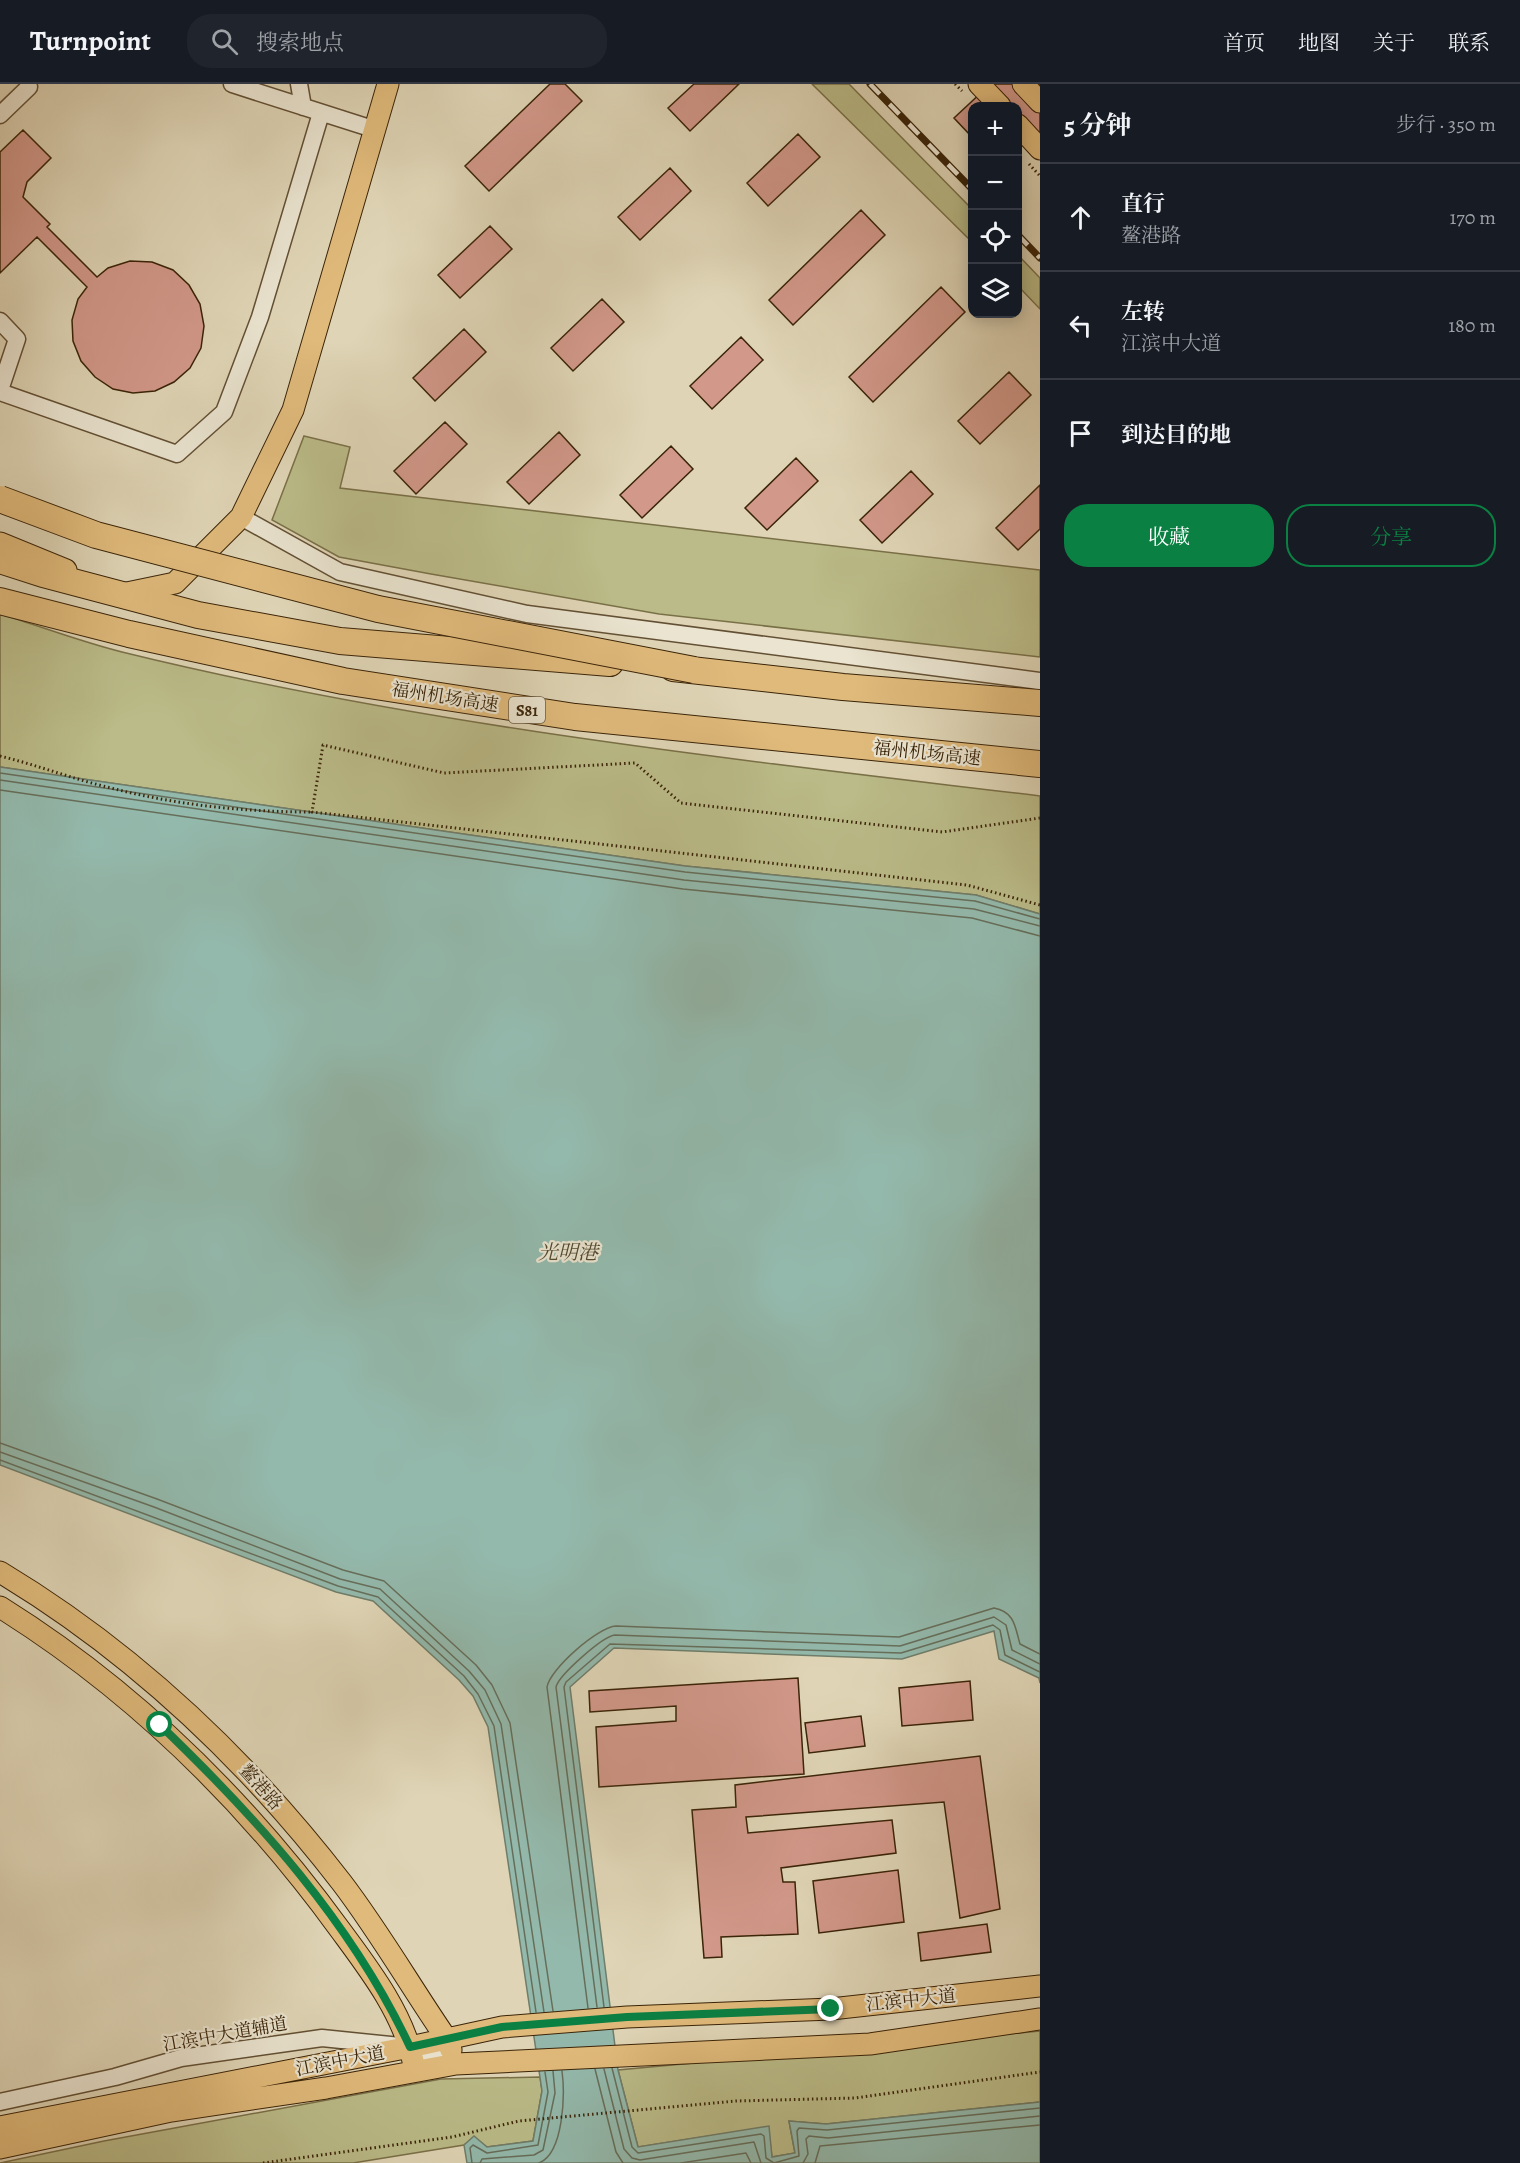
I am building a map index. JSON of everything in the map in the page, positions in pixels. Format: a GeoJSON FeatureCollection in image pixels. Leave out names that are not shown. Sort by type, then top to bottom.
{"type":"FeatureCollection","features":[{"type":"Feature","properties":{"kind":"highway"},"geometry":{"type":"LineString","coordinates":[[0,499],[96,536],[378,609],[694,670]]}},
{"type":"Feature","properties":{"kind":"highway"},"geometry":{"type":"LineString","coordinates":[[0,560],[43,574],[198,615],[340,641],[694,670],[843,687],[1040,703]]}},
{"type":"Feature","properties":{"kind":"highway","name":"福州机场高速"},"geometry":{"type":"LineString","coordinates":[[7,604],[129,634],[343,681],[528,710],[1040,765]]}},
{"type":"Feature","properties":{"kind":"main road"},"geometry":{"type":"LineString","coordinates":[[0,543],[123,594],[175,583],[242,517],[293,410],[373,129],[388,84]]}},
{"type":"Feature","properties":{"kind":"main road"},"geometry":{"type":"LineString","coordinates":[[979,84],[996,102]]}},
{"type":"Feature","properties":{"kind":"main road"},"geometry":{"type":"LineString","coordinates":[[1023,84],[1040,102]]}},
{"type":"Feature","properties":{"kind":"main road"},"geometry":{"type":"LineString","coordinates":[[1022,130],[1040,149]]}},
{"type":"Feature","properties":{"kind":"main road","name":"鳌港路"},"geometry":{"type":"LineString","coordinates":[[0,1572],[111,1649],[186,1712],[237,1760],[343,1885],[447,2038],[456,2064]]}},
{"type":"Feature","properties":{"kind":"main road","name":"鳌港路"},"geometry":{"type":"LineString","coordinates":[[0,1607],[82,1662],[160,1725],[282,1852],[351,1945],[388,2000],[410,2047],[414,2071]]}},
{"type":"Feature","properties":{"kind":"main road","name":"江滨中大道"},"geometry":{"type":"LineString","coordinates":[[0,2127],[522,2025],[627,2017],[831,2009],[1040,1986]]}},
{"type":"Feature","properties":{"kind":"main road","name":"江滨中大道"},"geometry":{"type":"LineString","coordinates":[[0,2148],[171,2111],[326,2088],[456,2064],[870,2044],[1040,2019]]}},
{"type":"Feature","properties":{"kind":"street"},"geometry":{"type":"LineString","coordinates":[[232,84],[373,129]]}},
{"type":"Feature","properties":{"kind":"street"},"geometry":{"type":"LineString","coordinates":[[299,84],[303,107]]}},
{"type":"Feature","properties":{"kind":"street"},"geometry":{"type":"LineString","coordinates":[[0,115],[32,85]]}},
{"type":"Feature","properties":{"kind":"street"},"geometry":{"type":"LineString","coordinates":[[0,321],[17,339],[0,391],[177,454],[224,412],[261,317],[321,113]]}},
{"type":"Feature","properties":{"kind":"street"},"geometry":{"type":"LineString","coordinates":[[242,517],[340,572],[527,614],[1040,681]]}},
{"type":"Feature","properties":{"kind":"street","name":"江滨中大道辅道"},"geometry":{"type":"LineString","coordinates":[[0,2102],[115,2077],[181,2058],[322,2038],[410,2047],[456,2064]]}},
{"type":"Feature","properties":{"kind":"path"},"geometry":{"type":"LineString","coordinates":[[312,812],[323,745],[444,773],[635,762],[681,802],[942,832],[1040,818]]}},
{"type":"Feature","properties":{"kind":"path"},"geometry":{"type":"LineString","coordinates":[[0,756],[109,788],[196,806],[262,812],[312,812],[967,885],[1040,905]]}},
{"type":"Feature","properties":{"kind":"path"},"geometry":{"type":"LineString","coordinates":[[263,2163],[452,2137],[519,2121],[736,2101],[855,2098],[1040,2073]]}},
{"type":"Feature","properties":{"kind":"green space"},"geometry":{"type":"Polygon","coordinates":[[[812,84],[849,84],[968,205],[968,238],[812,84]]]}},
{"type":"Feature","properties":{"kind":"green space"},"geometry":{"type":"Polygon","coordinates":[[[1022,259],[1040,278],[1040,309],[1022,290],[1022,259]]]}},
{"type":"Feature","properties":{"kind":"green space"},"geometry":{"type":"Polygon","coordinates":[[[304,436],[350,447],[340,488],[1040,570],[1040,657],[659,614],[339,557],[272,520],[304,436]]]}},
{"type":"Feature","properties":{"kind":"green space"},"geometry":{"type":"Polygon","coordinates":[[[0,614],[122,652],[349,701],[694,754],[1040,796],[1040,914],[976,895],[685,866],[0,767],[0,614]]]}},
{"type":"Feature","properties":{"kind":"green space"},"geometry":{"type":"Polygon","coordinates":[[[1040,2031],[1040,2102],[826,2124],[789,2121],[795,2153],[772,2157],[768,2127],[638,2147],[618,2070],[1040,2031]]]}},
{"type":"Feature","properties":{"kind":"green space"},"geometry":{"type":"Polygon","coordinates":[[[540,2077],[542,2091],[533,2141],[487,2147],[474,2137],[464,2145],[353,2163],[0,2163],[104,2141],[441,2079],[540,2077]]]}},
{"type":"Feature","properties":{"kind":"water","name":"光明港"},"geometry":{"type":"Polygon","coordinates":[[[0,767],[685,866],[976,895],[1040,914],[1040,1683],[1039,1678],[999,1659],[994,1631],[902,1659],[614,1648],[570,1687],[618,2070],[638,2147],[769,2126],[772,2157],[795,2153],[789,2121],[826,2124],[1040,2102],[1040,2163],[467,2163],[464,2145],[474,2136],[487,2147],[533,2141],[542,2091],[488,1727],[473,1696],[459,1680],[373,1601],[336,1592],[0,1465],[0,767]]]}},
{"type":"Feature","properties":{"kind":"building"},"geometry":{"type":"Polygon","coordinates":[[[550,84],[565,84],[582,101],[489,191],[465,166],[550,84]]]}},
{"type":"Feature","properties":{"kind":"building"},"geometry":{"type":"Polygon","coordinates":[[[694,84],[739,84],[690,131],[668,108],[694,84]]]}},
{"type":"Feature","properties":{"kind":"building"},"geometry":{"type":"Polygon","coordinates":[[[979,84],[1040,84],[1040,151],[1022,131],[1022,102],[971,102],[984,90],[979,84]]]}},
{"type":"Feature","properties":{"kind":"building"},"geometry":{"type":"Polygon","coordinates":[[[968,105],[968,133],[954,118],[968,105]]]}},
{"type":"Feature","properties":{"kind":"building"},"geometry":{"type":"Polygon","coordinates":[[[23,130],[51,158],[27,182],[23,197],[50,224],[47,227],[97,277],[108,268],[130,261],[152,262],[173,270],[189,285],[200,304],[204,326],[201,348],[190,368],[174,382],[155,391],[133,393],[113,389],[95,377],[81,361],[73,341],[72,320],[78,299],[87,287],[37,237],[0,273],[0,152],[23,130]]]}},
{"type":"Feature","properties":{"kind":"building"},"geometry":{"type":"Polygon","coordinates":[[[798,134],[820,157],[768,206],[747,183],[798,134]]]}},
{"type":"Feature","properties":{"kind":"building"},"geometry":{"type":"Polygon","coordinates":[[[670,168],[691,191],[640,240],[618,217],[670,168]]]}},
{"type":"Feature","properties":{"kind":"building"},"geometry":{"type":"Polygon","coordinates":[[[861,210],[885,235],[793,325],[769,300],[861,210]]]}},
{"type":"Feature","properties":{"kind":"building"},"geometry":{"type":"Polygon","coordinates":[[[490,226],[512,249],[460,298],[438,275],[490,226]]]}},
{"type":"Feature","properties":{"kind":"building"},"geometry":{"type":"Polygon","coordinates":[[[941,287],[965,312],[873,402],[849,377],[941,287]]]}},
{"type":"Feature","properties":{"kind":"building"},"geometry":{"type":"Polygon","coordinates":[[[602,299],[624,322],[573,371],[551,348],[602,299]]]}},
{"type":"Feature","properties":{"kind":"building"},"geometry":{"type":"Polygon","coordinates":[[[464,329],[486,352],[435,401],[413,378],[464,329]]]}},
{"type":"Feature","properties":{"kind":"building"},"geometry":{"type":"Polygon","coordinates":[[[741,337],[763,360],[712,409],[690,386],[741,337]]]}},
{"type":"Feature","properties":{"kind":"building"},"geometry":{"type":"Polygon","coordinates":[[[1009,372],[1031,395],[980,444],[958,421],[1009,372]]]}},
{"type":"Feature","properties":{"kind":"building"},"geometry":{"type":"Polygon","coordinates":[[[445,422],[467,444],[416,494],[394,471],[445,422]]]}},
{"type":"Feature","properties":{"kind":"building"},"geometry":{"type":"Polygon","coordinates":[[[559,432],[580,455],[529,504],[507,482],[559,432]]]}},
{"type":"Feature","properties":{"kind":"building"},"geometry":{"type":"Polygon","coordinates":[[[671,446],[693,469],[642,518],[620,495],[671,446]]]}},
{"type":"Feature","properties":{"kind":"building"},"geometry":{"type":"Polygon","coordinates":[[[796,458],[818,481],[767,530],[745,508],[796,458]]]}},
{"type":"Feature","properties":{"kind":"building"},"geometry":{"type":"Polygon","coordinates":[[[911,471],[933,494],[882,543],[860,520],[911,471]]]}},
{"type":"Feature","properties":{"kind":"building"},"geometry":{"type":"Polygon","coordinates":[[[1040,485],[1040,529],[1018,550],[996,528],[1040,485]]]}},
{"type":"Feature","properties":{"kind":"building"},"geometry":{"type":"Polygon","coordinates":[[[798,1678],[804,1774],[599,1787],[596,1727],[676,1721],[676,1706],[590,1712],[589,1691],[798,1678]]]}},
{"type":"Feature","properties":{"kind":"building"},"geometry":{"type":"Polygon","coordinates":[[[970,1681],[973,1720],[902,1726],[899,1688],[970,1681]]]}},
{"type":"Feature","properties":{"kind":"building"},"geometry":{"type":"Polygon","coordinates":[[[861,1716],[865,1746],[809,1753],[805,1723],[861,1716]]]}},
{"type":"Feature","properties":{"kind":"building"},"geometry":{"type":"Polygon","coordinates":[[[980,1756],[1000,1909],[960,1918],[944,1802],[746,1817],[748,1833],[892,1820],[896,1853],[781,1868],[783,1882],[795,1882],[798,1934],[721,1937],[722,1957],[704,1958],[692,1810],[736,1807],[735,1785],[980,1756]]]}},
{"type":"Feature","properties":{"kind":"building"},"geometry":{"type":"Polygon","coordinates":[[[898,1870],[904,1922],[819,1933],[813,1881],[898,1870]]]}},
{"type":"Feature","properties":{"kind":"building"},"geometry":{"type":"Polygon","coordinates":[[[987,1924],[991,1952],[921,1961],[918,1933],[987,1924]]]}},
{"type":"Feature","properties":{"kind":"railway"},"geometry":{"type":"LineString","coordinates":[[870,84],[968,185]]}},
{"type":"Feature","properties":{"kind":"railway"},"geometry":{"type":"LineString","coordinates":[[1022,239],[1040,258]]}},
{"type":"Feature","properties":{"kind":"route"},"geometry":{"type":"LineString","coordinates":[[160,1725],[200,1763],[282,1852],[351,1945],[388,2000],[410,2047],[502,2027],[627,2017],[831,2009]]}}]}
